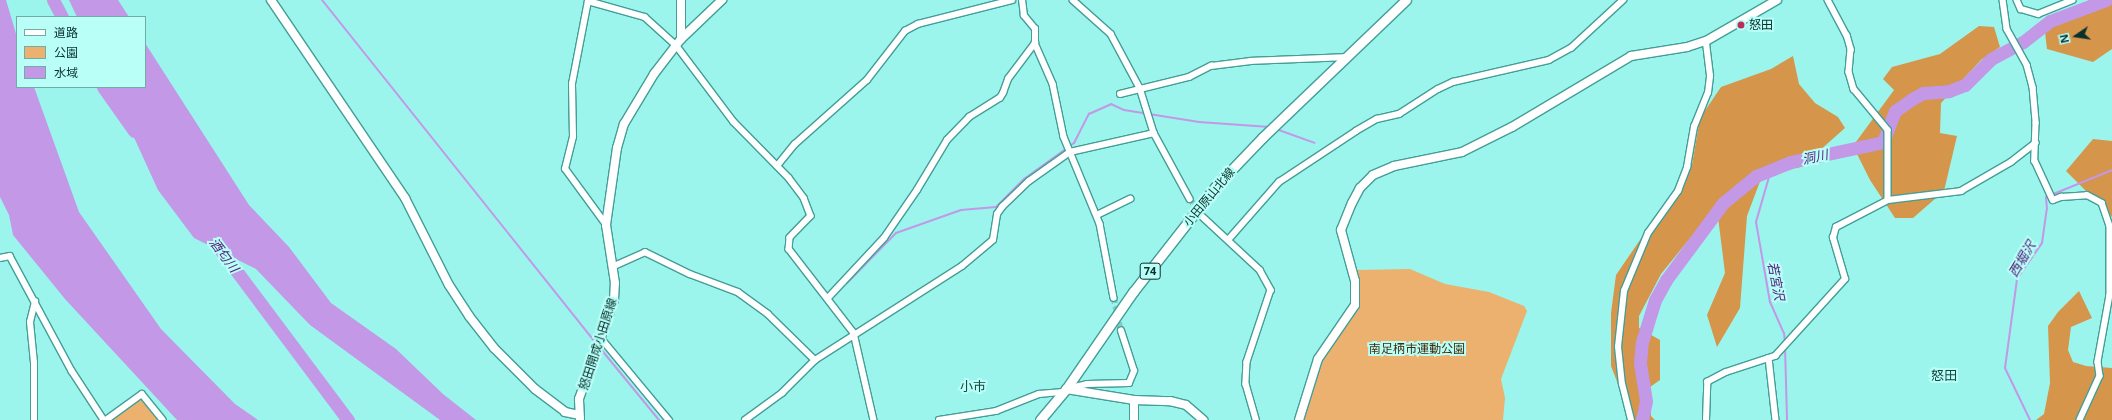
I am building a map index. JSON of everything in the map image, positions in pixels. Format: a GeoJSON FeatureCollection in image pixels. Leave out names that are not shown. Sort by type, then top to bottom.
{"type":"FeatureCollection","features":[{"type":"Feature","properties":{"kind":"main road","name":"小田原山北線"},"geometry":{"type":"LineString","coordinates":[[1040,420],[1064,390],[1133,292],[1215,187],[1273,127],[1406,0]]}},
{"type":"Feature","properties":{"kind":"street"},"geometry":{"type":"LineString","coordinates":[[271,0],[405,198],[449,285],[469,316],[494,348],[535,389],[565,412],[580,418]]}},
{"type":"Feature","properties":{"kind":"street"},"geometry":{"type":"LineString","coordinates":[[678,42],[682,0]]}},
{"type":"Feature","properties":{"kind":"street","name":"怒田開成小田原線"},"geometry":{"type":"LineString","coordinates":[[580,418],[579,399],[614,300],[615,283],[606,225],[617,148],[624,124],[654,74],[678,42],[722,0]]}},
{"type":"Feature","properties":{"kind":"street"},"geometry":{"type":"LineString","coordinates":[[777,166],[795,144],[867,80],[895,41],[905,31],[918,24],[1012,0]]}},
{"type":"Feature","properties":{"kind":"street"},"geometry":{"type":"LineString","coordinates":[[1022,0],[1024,16],[1035,29],[1035,43],[1053,84],[1064,137],[1097,215],[1114,298]]}},
{"type":"Feature","properties":{"kind":"street"},"geometry":{"type":"LineString","coordinates":[[1073,0],[1111,34],[1140,88],[1154,133],[1190,199]]}},
{"type":"Feature","properties":{"kind":"street"},"geometry":{"type":"LineString","coordinates":[[1228,240],[1279,182],[1356,131],[1377,119],[1399,114],[1438,89],[1453,82],[1549,60],[1571,48],[1623,0]]}},
{"type":"Feature","properties":{"kind":"street"},"geometry":{"type":"LineString","coordinates":[[1299,420],[1318,359],[1355,305],[1355,281],[1341,230],[1352,202],[1360,188],[1373,175],[1394,166],[1450,156],[1478,145],[1631,56],[1687,47],[1706,42],[1777,0]]}},
{"type":"Feature","properties":{"kind":"street"},"geometry":{"type":"LineString","coordinates":[[1828,0],[1847,35],[1850,49],[1849,72],[1854,89],[1888,130],[1888,200]]}},
{"type":"Feature","properties":{"kind":"street"},"geometry":{"type":"LineString","coordinates":[[2003,0],[2007,29],[2027,64],[2033,87],[2035,161],[2053,200],[2061,197],[2087,195],[2102,203],[2110,226],[2110,295],[2098,362],[2100,376],[2080,420]]}},
{"type":"Feature","properties":{"kind":"street"},"geometry":{"type":"LineString","coordinates":[[2017,0],[2021,9],[2038,14],[2072,0]]}},
{"type":"Feature","properties":{"kind":"street"},"geometry":{"type":"LineString","coordinates":[[606,225],[569,178],[565,169],[573,137],[572,84],[588,1],[645,17],[678,42],[734,122],[777,166],[796,188],[810,211],[810,220],[790,238],[789,249],[854,333],[874,420]]}},
{"type":"Feature","properties":{"kind":"street"},"geometry":{"type":"LineString","coordinates":[[1631,420],[1622,385],[1618,347],[1624,291],[1648,233],[1678,191],[1687,167],[1694,127],[1708,93],[1710,76],[1706,42]]}},
{"type":"Feature","properties":{"kind":"street"},"geometry":{"type":"LineString","coordinates":[[828,298],[884,238],[917,190],[947,140],[969,117],[1000,98],[1011,73],[1035,43]]}},
{"type":"Feature","properties":{"kind":"street"},"geometry":{"type":"LineString","coordinates":[[1120,94],[1189,77],[1211,66],[1251,61],[1346,57]]}},
{"type":"Feature","properties":{"kind":"street"},"geometry":{"type":"LineString","coordinates":[[745,420],[782,393],[815,360],[854,333],[924,292],[968,261],[993,240],[997,214],[1002,207],[1030,181],[1070,152],[1154,133]]}},
{"type":"Feature","properties":{"kind":"street"},"geometry":{"type":"LineString","coordinates":[[1706,420],[1707,382],[1726,372],[1775,356],[1845,279],[1833,238],[1836,227],[1888,200],[1962,191],[2011,162],[2035,143]]}},
{"type":"Feature","properties":{"kind":"street"},"geometry":{"type":"LineString","coordinates":[[1097,215],[1130,199]]}},
{"type":"Feature","properties":{"kind":"street"},"geometry":{"type":"LineString","coordinates":[[1203,218],[1260,270],[1271,290],[1252,342],[1247,362],[1246,384],[1256,420]]}},
{"type":"Feature","properties":{"kind":"street"},"geometry":{"type":"LineString","coordinates":[[612,266],[645,252],[690,274],[738,292],[768,314],[815,360]]}},
{"type":"Feature","properties":{"kind":"street"},"geometry":{"type":"LineString","coordinates":[[0,258],[10,256],[72,371],[105,420],[142,394],[163,420]]}},
{"type":"Feature","properties":{"kind":"street"},"geometry":{"type":"LineString","coordinates":[[34,420],[34,363],[30,322],[35,302]]}},
{"type":"Feature","properties":{"kind":"street"},"geometry":{"type":"LineString","coordinates":[[939,420],[996,411],[1039,394],[1087,384],[1129,383],[1134,371],[1121,331]]}},
{"type":"Feature","properties":{"kind":"street"},"geometry":{"type":"LineString","coordinates":[[601,338],[669,420]]}},
{"type":"Feature","properties":{"kind":"street"},"geometry":{"type":"LineString","coordinates":[[1769,358],[1776,420]]}},
{"type":"Feature","properties":{"kind":"street"},"geometry":{"type":"LineString","coordinates":[[1064,390],[1134,400],[1175,402],[1186,405],[1203,420]]}},
{"type":"Feature","properties":{"kind":"street"},"geometry":{"type":"LineString","coordinates":[[1134,400],[1134,420]]}},
{"type":"Feature","properties":{"kind":"green space","name":"南足柄市運動公園"},"geometry":{"type":"Polygon","coordinates":[[[1410,269],[1445,284],[1489,292],[1524,306],[1527,311],[1501,379],[1505,398],[1503,420],[1302,420],[1324,354],[1359,309],[1359,278],[1355,270],[1410,269]]]}},
{"type":"Feature","properties":{"kind":"green space"},"geometry":{"type":"Polygon","coordinates":[[[138,399],[143,399],[160,420],[111,420],[138,399]]]}},
{"type":"Feature","properties":{"kind":"shaded area"},"geometry":{"type":"Polygon","coordinates":[[[2089,0],[2112,0],[2112,49],[2093,62],[2047,49],[2045,32],[2089,0]]]}},
{"type":"Feature","properties":{"kind":"shaded area"},"geometry":{"type":"Polygon","coordinates":[[[1979,26],[1994,27],[2000,47],[1981,60],[1941,103],[1940,133],[1957,136],[1944,191],[1913,218],[1895,218],[1870,180],[1853,146],[1894,90],[1883,79],[1892,67],[1940,54],[1979,26]]]}},
{"type":"Feature","properties":{"kind":"shaded area"},"geometry":{"type":"Polygon","coordinates":[[[1793,56],[1799,84],[1815,103],[1838,117],[1845,128],[1801,167],[1762,176],[1747,216],[1740,308],[1717,347],[1707,315],[1725,273],[1718,217],[1700,226],[1661,274],[1639,316],[1639,328],[1660,340],[1660,380],[1650,387],[1651,416],[1655,420],[1632,420],[1611,366],[1611,313],[1616,275],[1692,164],[1700,118],[1721,87],[1771,69],[1793,56]]]}},
{"type":"Feature","properties":{"kind":"shaded area"},"geometry":{"type":"Polygon","coordinates":[[[2093,139],[2112,141],[2112,217],[2066,171],[2093,139]]]}},
{"type":"Feature","properties":{"kind":"shaded area"},"geometry":{"type":"Polygon","coordinates":[[[2079,291],[2092,318],[2071,327],[2068,350],[2073,362],[2086,366],[2112,368],[2112,420],[2036,420],[2044,414],[2050,383],[2048,326],[2058,312],[2079,291]]]}},
{"type":"Feature","properties":{"kind":"water"},"geometry":{"type":"Polygon","coordinates":[[[0,0],[6,0],[16,34],[16,88],[34,88],[79,212],[161,329],[235,404],[258,420],[177,420],[65,299],[13,235],[9,215],[0,197],[0,0]]]}},
{"type":"Feature","properties":{"kind":"water"},"geometry":{"type":"Polygon","coordinates":[[[69,0],[118,0],[128,16],[77,16],[69,0]]]}},
{"type":"Feature","properties":{"kind":"water"},"geometry":{"type":"Polygon","coordinates":[[[146,45],[249,205],[289,247],[331,303],[396,349],[443,394],[476,420],[440,420],[310,325],[256,269],[194,238],[158,190],[111,88],[146,88],[146,45]]]}},
{"type":"Feature","properties":{"kind":"waterway","name":"酒匂川"},"geometry":{"type":"LineString","coordinates":[[53,0],[61,16]]}},
{"type":"Feature","properties":{"kind":"waterway"},"geometry":{"type":"LineString","coordinates":[[322,0],[596,343]]}},
{"type":"Feature","properties":{"kind":"waterway","name":"洞川"},"geometry":{"type":"LineString","coordinates":[[1642,420],[1646,401],[1640,363],[1642,342],[1655,300],[1666,280],[1723,203],[1756,176],[1790,162],[1883,142],[1895,111],[1912,99],[1923,93],[1949,91],[1965,85],[1991,59],[2023,42],[2050,21],[2106,0]]}},
{"type":"Feature","properties":{"kind":"waterway","name":"酒匂川"},"geometry":{"type":"LineString","coordinates":[[104,88],[134,131]]}},
{"type":"Feature","properties":{"kind":"waterway"},"geometry":{"type":"LineString","coordinates":[[847,283],[896,233],[961,210],[996,207],[1024,179],[1074,143],[1089,114],[1111,104],[1124,110],[1199,122],[1270,127]]}},
{"type":"Feature","properties":{"kind":"waterway"},"geometry":{"type":"LineString","coordinates":[[1276,129],[1315,143]]}},
{"type":"Feature","properties":{"kind":"waterway","name":"若宮沢"},"geometry":{"type":"LineString","coordinates":[[1771,170],[1756,222],[1770,302],[1784,333],[1785,343]]}},
{"type":"Feature","properties":{"kind":"waterway","name":"西堀沢"},"geometry":{"type":"LineString","coordinates":[[2030,420],[2005,368],[2017,279],[2042,243],[2047,209],[2046,197],[2112,170]]}},
{"type":"Feature","properties":{"kind":"waterway","name":"酒匂川"},"geometry":{"type":"LineString","coordinates":[[211,237],[348,420]]}},
{"type":"Feature","properties":{"kind":"waterway","name":"若宮沢"},"geometry":{"type":"LineString","coordinates":[[1785,347],[1787,420]]}},
{"type":"Feature","properties":{"kind":"waterway"},"geometry":{"type":"LineString","coordinates":[[600,348],[659,420]]}},
{"type":"Feature","properties":{"kind":"tunnel"},"geometry":{"type":"LineString","coordinates":[[1190,199],[1203,217]]}},
{"type":"Feature","properties":{"kind":"tunnel"},"geometry":{"type":"LineString","coordinates":[[1114,298],[1121,331]]}},
{"type":"Feature","properties":{"kind":"place","name":"怒田"},"geometry":{"type":"Point","coordinates":[1741,25]}},
{"type":"Feature","properties":{"kind":"district","name":"怒田"},"geometry":{"type":"Point","coordinates":[1944,375]}},
{"type":"Feature","properties":{"kind":"district","name":"小市"},"geometry":{"type":"Point","coordinates":[973,386]}}]}
